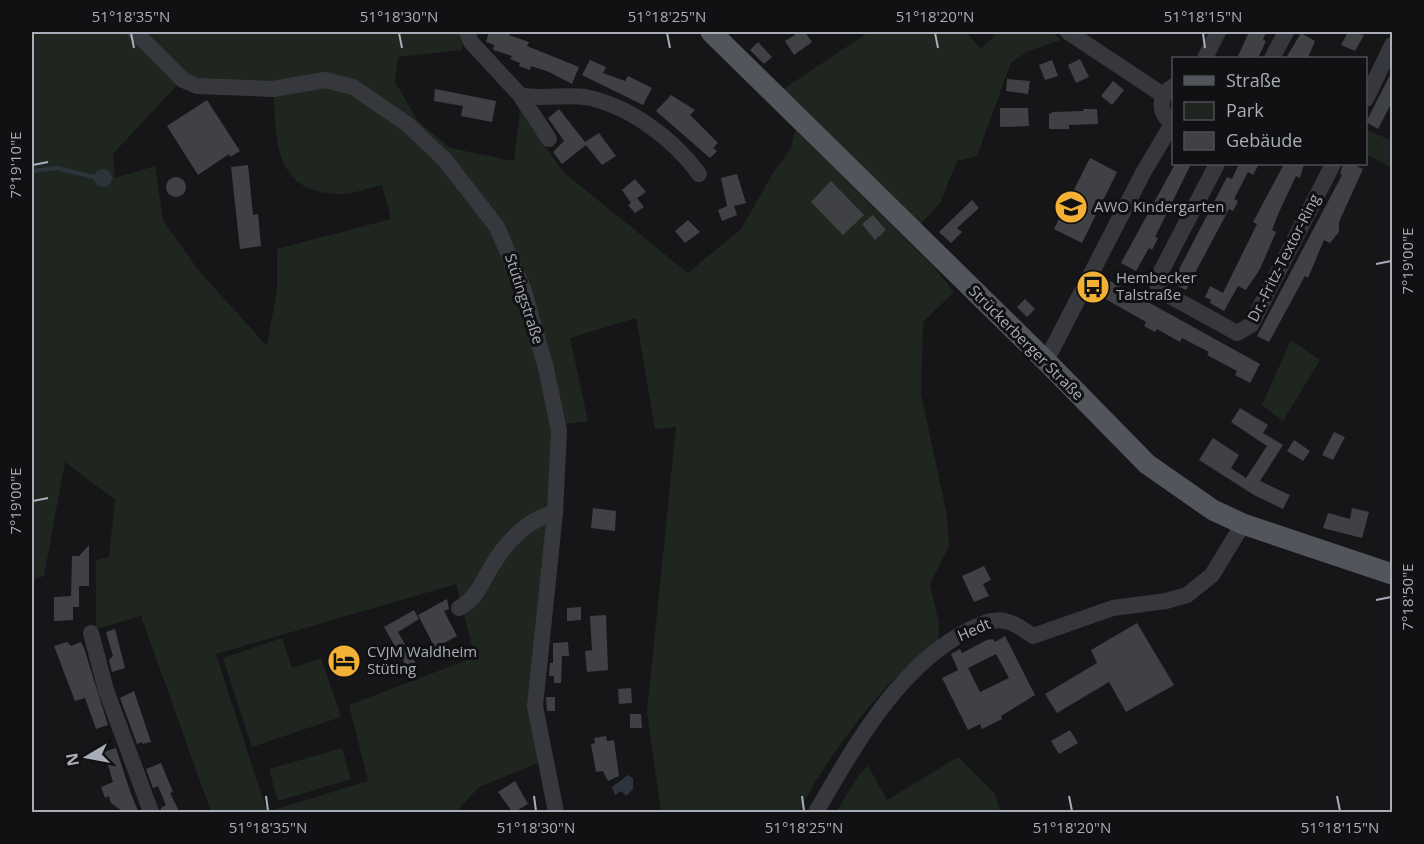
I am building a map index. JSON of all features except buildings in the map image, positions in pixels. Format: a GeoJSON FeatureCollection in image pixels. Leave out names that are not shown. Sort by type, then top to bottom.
{"type":"FeatureCollection","features":[{"type":"Feature","properties":{"kind":"main road","name":"Strückerberger Straße"},"geometry":{"type":"LineString","coordinates":[[711,32],[1046,361],[1147,464],[1213,510],[1243,524],[1392,574]]}},
{"type":"Feature","properties":{"kind":"street","name":"Stütingstraße"},"geometry":{"type":"LineString","coordinates":[[135,32],[183,80],[197,86],[273,89],[325,80],[353,87],[407,124],[452,167],[497,227],[523,288],[546,368],[558,421],[560,446],[555,513],[535,705],[556,813]]}},
{"type":"Feature","properties":{"kind":"street"},"geometry":{"type":"LineString","coordinates":[[467,32],[471,42],[520,95],[549,139]]}},
{"type":"Feature","properties":{"kind":"street"},"geometry":{"type":"LineString","coordinates":[[1046,361],[1172,124],[1162,113],[1168,91],[1068,32]]}},
{"type":"Feature","properties":{"kind":"street"},"geometry":{"type":"LineString","coordinates":[[1206,57],[1218,32]]}},
{"type":"Feature","properties":{"kind":"street"},"geometry":{"type":"LineString","coordinates":[[1273,57],[1286,32]]}},
{"type":"Feature","properties":{"kind":"street"},"geometry":{"type":"LineString","coordinates":[[1367,95],[1392,45]]}},
{"type":"Feature","properties":{"kind":"street"},"geometry":{"type":"LineString","coordinates":[[520,95],[583,97],[613,104],[658,133],[688,159],[699,174]]}},
{"type":"Feature","properties":{"kind":"street","name":"Dr.-Fritz-Textor-Ring"},"geometry":{"type":"LineString","coordinates":[[1216,165],[1156,281],[1159,290],[1237,333],[1251,325],[1332,165]]}},
{"type":"Feature","properties":{"kind":"street"},"geometry":{"type":"LineString","coordinates":[[459,608],[472,602],[490,567],[516,535],[544,515],[555,513]]}},
{"type":"Feature","properties":{"kind":"street","name":"Hedt"},"geometry":{"type":"LineString","coordinates":[[816,813],[848,758],[894,691],[957,636],[988,621],[997,620],[1017,626],[1034,636],[1113,608],[1166,602],[1187,595],[1212,575],[1243,524]]}},
{"type":"Feature","properties":{"kind":"street"},"geometry":{"type":"LineString","coordinates":[[91,633],[106,690],[151,813]]}},
{"type":"Feature","properties":{"kind":"green space"},"geometry":{"type":"Polygon","coordinates":[[[32,32],[400,32],[400,34],[462,32],[462,50],[398,57],[395,82],[418,121],[450,148],[514,161],[520,110],[563,172],[688,273],[741,229],[773,173],[791,148],[795,130],[933,266],[954,292],[923,322],[921,394],[947,515],[949,546],[930,584],[939,623],[938,643],[902,671],[859,719],[818,777],[799,812],[661,812],[647,712],[676,427],[655,429],[636,318],[570,338],[588,421],[551,426],[556,443],[540,762],[479,787],[456,812],[267,812],[211,812],[141,616],[96,629],[96,560],[109,557],[115,500],[65,462],[44,576],[32,580],[32,32]],[[273,83],[177,85],[113,154],[115,178],[155,166],[163,220],[199,271],[267,346],[277,290],[277,249],[391,219],[382,185],[347,194],[319,191],[301,184],[290,173],[282,159],[278,142],[273,83]],[[456,584],[216,654],[267,812],[368,781],[349,705],[475,657],[456,584]]]}},
{"type":"Feature","properties":{"kind":"green space"},"geometry":{"type":"Polygon","coordinates":[[[869,32],[966,32],[981,49],[998,32],[1052,32],[1061,40],[1028,51],[1011,63],[977,156],[957,161],[940,203],[919,226],[782,90],[869,32]]]}},
{"type":"Feature","properties":{"kind":"green space"},"geometry":{"type":"Polygon","coordinates":[[[1367,129],[1392,141],[1392,168],[1367,155],[1367,129]]]}},
{"type":"Feature","properties":{"kind":"green space"},"geometry":{"type":"Polygon","coordinates":[[[1291,340],[1320,360],[1283,421],[1262,405],[1291,340]]]}},
{"type":"Feature","properties":{"kind":"green space"},"geometry":{"type":"Polygon","coordinates":[[[282,638],[292,668],[321,658],[341,717],[252,747],[223,658],[282,638]]]}},
{"type":"Feature","properties":{"kind":"green space"},"geometry":{"type":"Polygon","coordinates":[[[342,748],[351,779],[278,801],[269,769],[342,748]]]}},
{"type":"Feature","properties":{"kind":"green space"},"geometry":{"type":"Polygon","coordinates":[[[958,757],[995,794],[1000,812],[836,812],[859,775],[868,766],[887,800],[958,757]]]}},
{"type":"Feature","properties":{"kind":"shaded area"},"geometry":{"type":"Polygon","coordinates":[[[99,169],[107,169],[112,174],[110,185],[99,187],[94,182],[94,174],[99,169]]]}},
{"type":"Feature","properties":{"kind":"shaded area"},"geometry":{"type":"Polygon","coordinates":[[[628,775],[633,778],[633,789],[626,796],[621,791],[615,795],[612,787],[628,775]]]}},
{"type":"Feature","properties":{"kind":"waterway"},"geometry":{"type":"LineString","coordinates":[[32,171],[57,168],[94,177]]}},
{"type":"Feature","properties":{"kind":"place","name":"AWO Kindergarten"},"geometry":{"type":"Point","coordinates":[1071,207]}},
{"type":"Feature","properties":{"kind":"place","name":"Hembecker Talstraße"},"geometry":{"type":"Point","coordinates":[1093,287]}},
{"type":"Feature","properties":{"kind":"place","name":"CVJM Waldheim Stüting"},"geometry":{"type":"Point","coordinates":[344,661]}}]}
